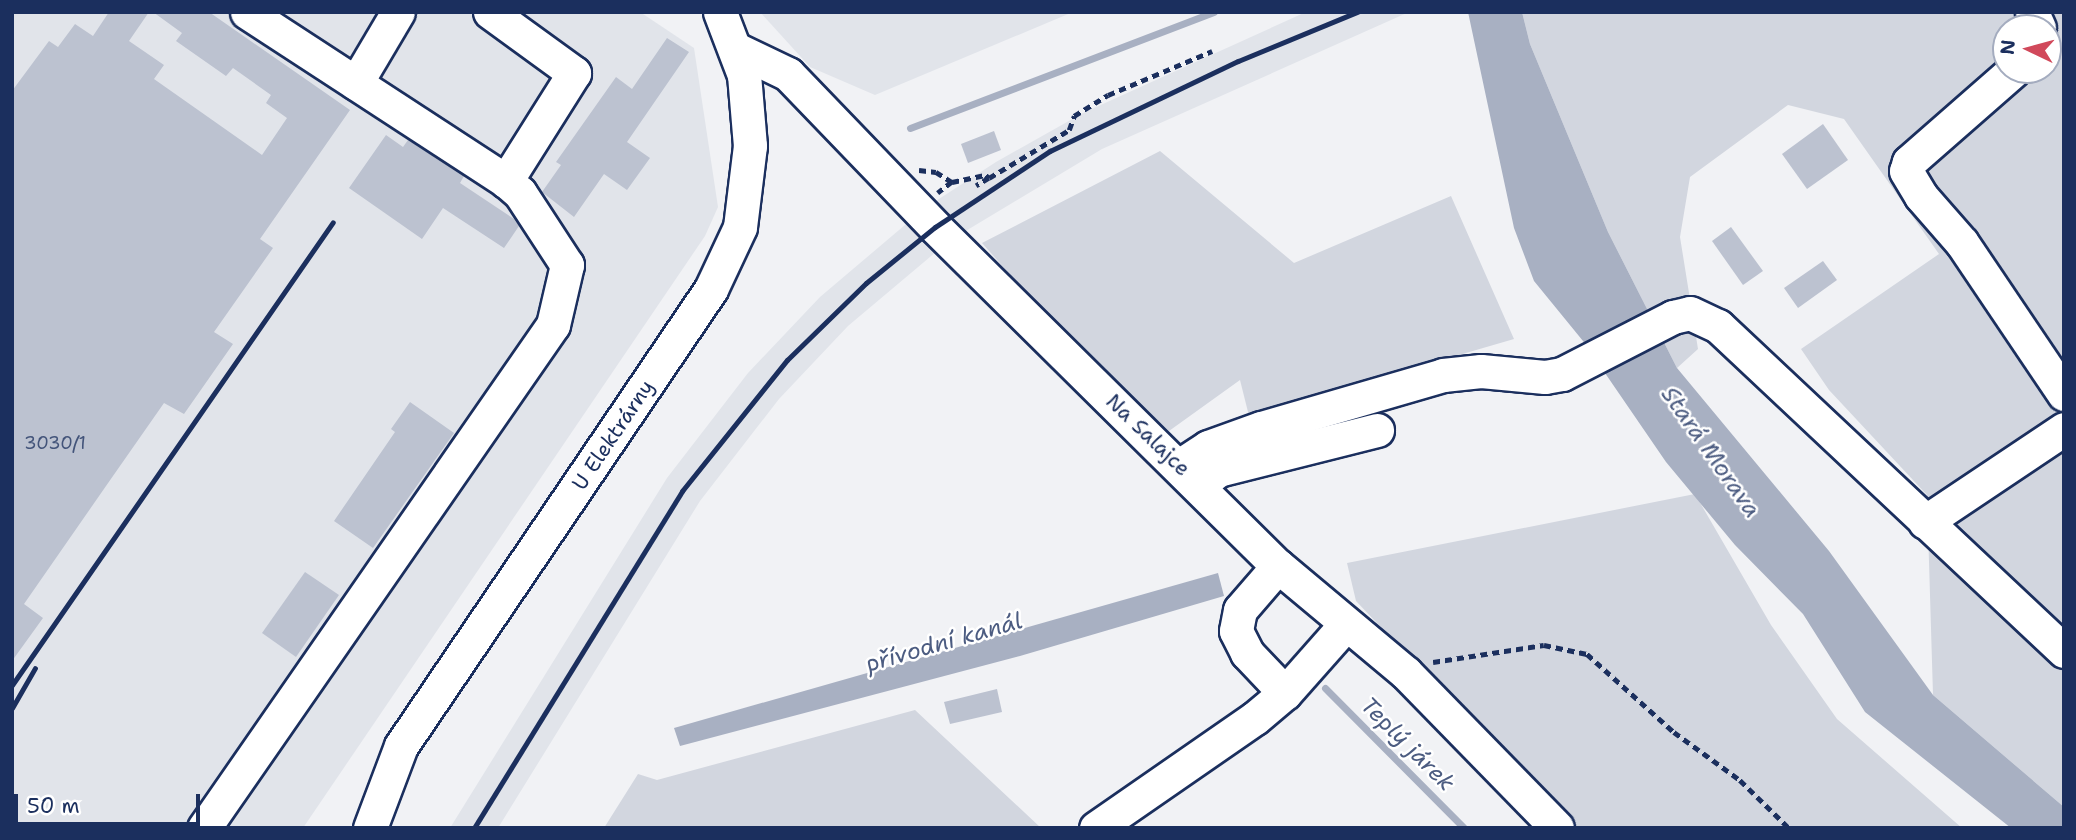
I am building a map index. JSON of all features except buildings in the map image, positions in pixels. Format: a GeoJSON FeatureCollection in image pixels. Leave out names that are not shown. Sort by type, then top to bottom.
{"type":"FeatureCollection","features":[{"type":"Feature","properties":{"kind":"street"},"geometry":{"type":"LineString","coordinates":[[204,828],[553,325],[567,265],[520,192],[247,12]]}},
{"type":"Feature","properties":{"kind":"street"},"geometry":{"type":"LineString","coordinates":[[356,83],[398,12]]}},
{"type":"Feature","properties":{"kind":"street"},"geometry":{"type":"LineString","coordinates":[[490,12],[574,73],[506,181]]}},
{"type":"Feature","properties":{"kind":"street","name":"U Elektrárny"},"geometry":{"type":"LineString","coordinates":[[370,828],[401,746],[711,289],[740,227],[749,183],[744,75],[720,12]]}},
{"type":"Feature","properties":{"kind":"street","name":"Na Salajce"},"geometry":{"type":"LineString","coordinates":[[736,49],[788,74],[935,227],[1189,475],[1278,566],[1406,673],[1557,828]]}},
{"type":"Feature","properties":{"kind":"street"},"geometry":{"type":"LineString","coordinates":[[1998,84],[1909,162],[1906,172],[1920,196],[1962,243],[2064,394]]}},
{"type":"Feature","properties":{"kind":"street"},"geometry":{"type":"LineString","coordinates":[[1189,475],[1208,447],[1261,428],[1357,425],[1443,375],[1481,371],[1545,377],[1562,374],[1673,317],[1690,313],[1718,327],[2064,651]]}},
{"type":"Feature","properties":{"kind":"street"},"geometry":{"type":"LineString","coordinates":[[1925,522],[2064,429]]}},
{"type":"Feature","properties":{"kind":"street"},"geometry":{"type":"LineString","coordinates":[[1278,566],[1240,610],[1236,631],[1247,653],[1285,693]]}},
{"type":"Feature","properties":{"kind":"street"},"geometry":{"type":"LineString","coordinates":[[1096,828],[1285,693],[1346,624]]}},
{"type":"Feature","properties":{"kind":"path"},"geometry":{"type":"LineString","coordinates":[[976,186],[1069,130],[1074,116],[1108,95],[1212,51]]}},
{"type":"Feature","properties":{"kind":"path"},"geometry":{"type":"LineString","coordinates":[[952,182],[970,175],[989,178]]}},
{"type":"Feature","properties":{"kind":"path"},"geometry":{"type":"LineString","coordinates":[[1406,673],[1458,656],[1544,645],[1571,647],[1587,654],[1674,732],[1740,780],[1789,828]]}},
{"type":"Feature","properties":{"kind":"shaded area"},"geometry":{"type":"Polygon","coordinates":[[[12,12],[640,12],[694,48],[718,207],[705,236],[303,828],[12,828],[12,12]]]}},
{"type":"Feature","properties":{"kind":"shaded area"},"geometry":{"type":"Polygon","coordinates":[[[760,12],[1073,12],[875,95],[810,67],[760,12]]]}},
{"type":"Feature","properties":{"kind":"shaded area"},"geometry":{"type":"Polygon","coordinates":[[[1306,12],[1409,12],[1102,149],[949,241],[848,326],[779,399],[700,501],[498,828],[450,828],[667,478],[748,373],[820,297],[925,208],[996,162],[1083,113],[1306,12]]]}},
{"type":"Feature","properties":{"kind":"shaded area"},"geometry":{"type":"Polygon","coordinates":[[[1522,12],[2064,12],[2064,807],[1933,695],[1927,495],[1829,390],[1801,349],[1939,254],[1844,119],[1788,105],[1690,177],[1680,237],[1698,349],[1677,368],[1608,232],[1530,44],[1522,12]]]}},
{"type":"Feature","properties":{"kind":"shaded area"},"geometry":{"type":"Polygon","coordinates":[[[1160,151],[1294,263],[1451,196],[1514,339],[1249,416],[1240,380],[1169,431],[1044,313],[982,243],[1160,151]]]}},
{"type":"Feature","properties":{"kind":"shaded area"},"geometry":{"type":"Polygon","coordinates":[[[1695,494],[1771,625],[1837,719],[1962,828],[1571,828],[1356,601],[1347,563],[1695,494]]]}},
{"type":"Feature","properties":{"kind":"shaded area"},"geometry":{"type":"Polygon","coordinates":[[[915,710],[1041,828],[604,828],[638,774],[657,780],[915,710]]]}},
{"type":"Feature","properties":{"kind":"water","name":"Stará Morava"},"geometry":{"type":"Polygon","coordinates":[[[1468,12],[1522,12],[1530,44],[1608,232],[1677,368],[1829,551],[1933,695],[2064,807],[2064,828],[2011,828],[1865,712],[1803,614],[1735,545],[1666,462],[1583,341],[1534,281],[1514,228],[1468,12]]]}},
{"type":"Feature","properties":{"kind":"water"},"geometry":{"type":"Polygon","coordinates":[[[1218,573],[1224,596],[1020,656],[680,746],[674,728],[1218,573]]]}},
{"type":"Feature","properties":{"kind":"waterway"},"geometry":{"type":"LineString","coordinates":[[910,128],[1214,12]]}},
{"type":"Feature","properties":{"kind":"waterway","name":"Teplý járek"},"geometry":{"type":"LineString","coordinates":[[1325,688],[1464,828]]}},
{"type":"Feature","properties":{"kind":"railway"},"geometry":{"type":"LineString","coordinates":[[474,828],[682,491],[787,360],[866,283],[935,227],[1050,151],[1238,61],[1357,12]]}},
{"type":"Feature","properties":{"kind":"railway"},"geometry":{"type":"LineString","coordinates":[[12,685],[333,222]]}},
{"type":"Feature","properties":{"kind":"railway"},"geometry":{"type":"LineString","coordinates":[[12,708],[35,668]]}},
{"type":"Feature","properties":{"kind":"water label","name":"přívodní kanál"},"geometry":{"type":"Point","coordinates":[944,642]}}]}
